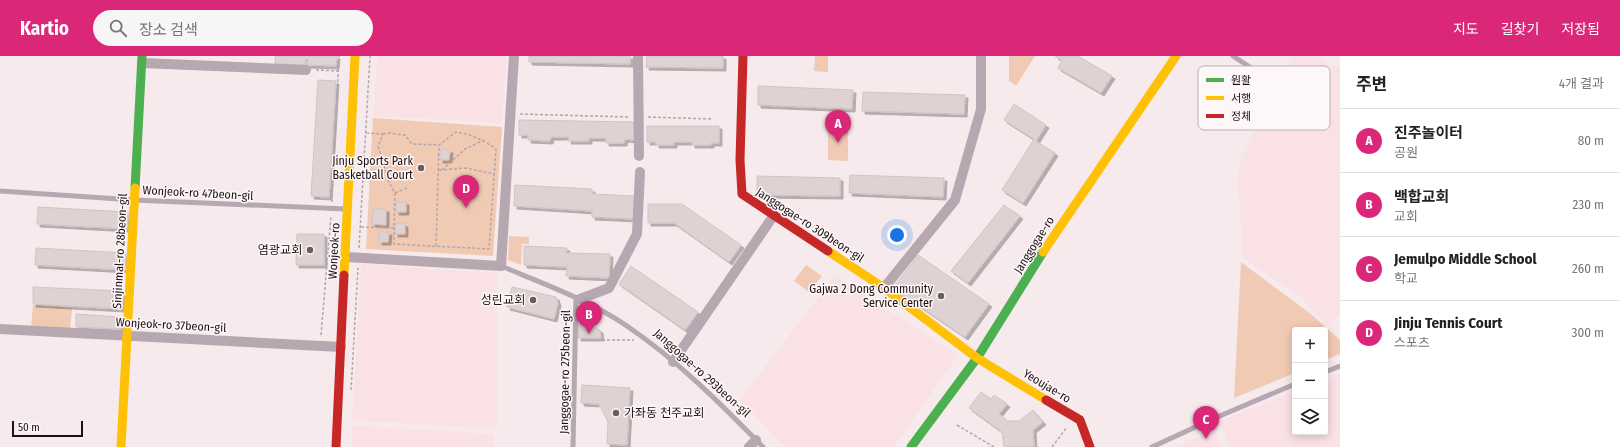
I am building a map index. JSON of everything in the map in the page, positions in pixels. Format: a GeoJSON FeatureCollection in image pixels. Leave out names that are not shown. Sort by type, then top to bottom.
{"type":"FeatureCollection","features":[{"type":"Feature","properties":{"kind":"street","name":"Wonjeok-ro"},"geometry":{"type":"LineString","coordinates":[[336,447],[355,56]]}},
{"type":"Feature","properties":{"kind":"street"},"geometry":{"type":"LineString","coordinates":[[501,266],[514,56]]}},
{"type":"Feature","properties":{"kind":"street"},"geometry":{"type":"LineString","coordinates":[[638,56],[639,156]]}},
{"type":"Feature","properties":{"kind":"street","name":"Janggogae-ro 309beon-gil"},"geometry":{"type":"LineString","coordinates":[[743,56],[740,160],[742,194],[884,288],[978,358]]}},
{"type":"Feature","properties":{"kind":"street"},"geometry":{"type":"LineString","coordinates":[[884,288],[955,200],[981,109],[981,56]]}},
{"type":"Feature","properties":{"kind":"street","name":"Janggogae-ro"},"geometry":{"type":"LineString","coordinates":[[912,447],[978,358],[1056,231],[1176,56]]}},
{"type":"Feature","properties":{"kind":"street"},"geometry":{"type":"LineString","coordinates":[[142,59],[306,70]]}},
{"type":"Feature","properties":{"kind":"street","name":"Sinjinmal-ro 28beon-gil"},"geometry":{"type":"LineString","coordinates":[[121,447],[142,59]]}},
{"type":"Feature","properties":{"kind":"street"},"geometry":{"type":"LineString","coordinates":[[578,299],[609,288],[637,234],[640,172]]}},
{"type":"Feature","properties":{"kind":"street"},"geometry":{"type":"LineString","coordinates":[[673,362],[774,215]]}},
{"type":"Feature","properties":{"kind":"street","name":"Janggogae-ro 293beon-gil"},"geometry":{"type":"LineString","coordinates":[[346,257],[501,266]]}},
{"type":"Feature","properties":{"kind":"street","name":"Wonjeok-ro 37beon-gil"},"geometry":{"type":"LineString","coordinates":[[0,329],[341,347]]}},
{"type":"Feature","properties":{"kind":"street","name":"Yeoujae-ro"},"geometry":{"type":"LineString","coordinates":[[978,358],[1080,420],[1090,447]]}},
{"type":"Feature","properties":{"kind":"street"},"geometry":{"type":"LineString","coordinates":[[749,447],[760,443]]}},
{"type":"Feature","properties":{"kind":"lane"},"geometry":{"type":"LineString","coordinates":[[1233,56],[1248,66]]}},
{"type":"Feature","properties":{"kind":"lane","name":"Wonjeok-ro 47beon-gil"},"geometry":{"type":"LineString","coordinates":[[0,191],[134,200],[348,209]]}},
{"type":"Feature","properties":{"kind":"lane","name":"Janggogae-ro 293beon-gil"},"geometry":{"type":"LineString","coordinates":[[501,266],[578,299],[626,326],[673,362],[727,410],[760,443]]}},
{"type":"Feature","properties":{"kind":"lane","name":"Janggogae-ro 275beon-gil"},"geometry":{"type":"LineString","coordinates":[[573,447],[578,299]]}},
{"type":"Feature","properties":{"kind":"lane"},"geometry":{"type":"LineString","coordinates":[[1328,371],[1340,366]]}},
{"type":"Feature","properties":{"kind":"lane"},"geometry":{"type":"LineString","coordinates":[[1152,447],[1292,385]]}},
{"type":"Feature","properties":{"kind":"path"},"geometry":{"type":"LineString","coordinates":[[351,392],[370,56]]}},
{"type":"Feature","properties":{"kind":"path"},"geometry":{"type":"LineString","coordinates":[[306,70],[338,71]]}},
{"type":"Feature","properties":{"kind":"path"},"geometry":{"type":"LineString","coordinates":[[510,114],[712,118]]}},
{"type":"Feature","properties":{"kind":"path"},"geometry":{"type":"LineString","coordinates":[[366,133],[406,135],[412,144],[439,145],[456,132],[468,134],[484,140],[496,149],[490,249],[394,244],[395,193],[378,146],[383,134]]}},
{"type":"Feature","properties":{"kind":"path"},"geometry":{"type":"LineString","coordinates":[[442,170],[465,149],[484,140]]}},
{"type":"Feature","properties":{"kind":"path"},"geometry":{"type":"LineString","coordinates":[[436,246],[439,145]]}},
{"type":"Feature","properties":{"kind":"path"},"geometry":{"type":"LineString","coordinates":[[438,170],[466,168],[494,174]]}},
{"type":"Feature","properties":{"kind":"path"},"geometry":{"type":"LineString","coordinates":[[395,193],[408,188]]}},
{"type":"Feature","properties":{"kind":"path"},"geometry":{"type":"LineString","coordinates":[[360,227],[394,228]]}},
{"type":"Feature","properties":{"kind":"path"},"geometry":{"type":"LineString","coordinates":[[576,340],[646,340]]}},
{"type":"Feature","properties":{"kind":"path"},"geometry":{"type":"LineString","coordinates":[[957,425],[994,447]]}},
{"type":"Feature","properties":{"kind":"path"},"geometry":{"type":"LineString","coordinates":[[1052,447],[1067,427]]}},
{"type":"Feature","properties":{"kind":"shaded area"},"geometry":{"type":"Polygon","coordinates":[[[377,56],[506,56],[502,123],[374,116],[377,56]]]}},
{"type":"Feature","properties":{"kind":"shaded area"},"geometry":{"type":"Polygon","coordinates":[[[815,56],[828,56],[828,72],[814,71],[815,56]]]}},
{"type":"Feature","properties":{"kind":"shaded area"},"geometry":{"type":"Polygon","coordinates":[[[1009,56],[1035,56],[1016,86],[1009,81],[1009,56]]]}},
{"type":"Feature","properties":{"kind":"shaded area"},"geometry":{"type":"Polygon","coordinates":[[[1293,56],[1318,56],[1328,64],[1340,67],[1340,313],[1331,325],[1325,323],[1301,297],[1243,258],[1238,184],[1239,164],[1256,130],[1330,130],[1330,66],[1288,66],[1293,56]]]}},
{"type":"Feature","properties":{"kind":"shaded area"},"geometry":{"type":"Polygon","coordinates":[[[373,118],[502,127],[493,256],[366,249],[373,118]]]}},
{"type":"Feature","properties":{"kind":"shaded area"},"geometry":{"type":"Polygon","coordinates":[[[828,126],[848,126],[848,161],[828,160],[828,126]]]}},
{"type":"Feature","properties":{"kind":"shaded area"},"geometry":{"type":"Polygon","coordinates":[[[509,236],[529,237],[529,244],[522,244],[521,265],[508,260],[509,236]]]}},
{"type":"Feature","properties":{"kind":"shaded area"},"geometry":{"type":"Polygon","coordinates":[[[1241,262],[1312,315],[1325,327],[1292,327],[1292,374],[1234,398],[1241,262]]]}},
{"type":"Feature","properties":{"kind":"shaded area"},"geometry":{"type":"Polygon","coordinates":[[[361,264],[497,273],[497,429],[352,420],[361,264]]]}},
{"type":"Feature","properties":{"kind":"shaded area"},"geometry":{"type":"Polygon","coordinates":[[[806,265],[822,276],[809,292],[794,281],[806,265]]]}},
{"type":"Feature","properties":{"kind":"shaded area"},"geometry":{"type":"Polygon","coordinates":[[[835,276],[958,355],[894,447],[785,447],[740,399],[835,276]]]}},
{"type":"Feature","properties":{"kind":"shaded area"},"geometry":{"type":"Polygon","coordinates":[[[33,305],[72,308],[70,330],[31,328],[33,305]]]}},
{"type":"Feature","properties":{"kind":"shaded area"},"geometry":{"type":"Polygon","coordinates":[[[1328,329],[1340,340],[1340,354],[1328,359],[1328,329]]]}},
{"type":"Feature","properties":{"kind":"shaded area"},"geometry":{"type":"Polygon","coordinates":[[[1340,374],[1340,447],[1230,447],[1219,421],[1292,392],[1292,435],[1328,435],[1328,379],[1340,374]]]}},
{"type":"Feature","properties":{"kind":"shaded area"},"geometry":{"type":"Polygon","coordinates":[[[352,426],[494,434],[493,447],[351,447],[352,426]]]}},
{"type":"Feature","properties":{"kind":"shaded area"},"geometry":{"type":"Polygon","coordinates":[[[1214,430],[1222,447],[1176,447],[1214,430]]]}},
{"type":"Feature","properties":{"kind":"building"},"geometry":{"type":"Polygon","coordinates":[[[275,56],[306,56],[305,65],[275,64],[275,56]]]}},
{"type":"Feature","properties":{"kind":"building"},"geometry":{"type":"Polygon","coordinates":[[[308,56],[337,56],[336,66],[307,65],[308,56]]]}},
{"type":"Feature","properties":{"kind":"building"},"geometry":{"type":"Polygon","coordinates":[[[529,56],[630,56],[630,64],[529,62],[529,56]]]}},
{"type":"Feature","properties":{"kind":"building"},"geometry":{"type":"Polygon","coordinates":[[[647,56],[723,56],[723,68],[646,67],[647,56]]]}},
{"type":"Feature","properties":{"kind":"building"},"geometry":{"type":"Polygon","coordinates":[[[1055,56],[1078,56],[1112,76],[1101,93],[1058,68],[1062,61],[1055,56]]]}},
{"type":"Feature","properties":{"kind":"building"},"geometry":{"type":"Polygon","coordinates":[[[318,80],[336,81],[329,197],[311,196],[318,80]]]}},
{"type":"Feature","properties":{"kind":"building"},"geometry":{"type":"Polygon","coordinates":[[[758,86],[853,90],[852,109],[758,105],[758,86]]]}},
{"type":"Feature","properties":{"kind":"building"},"geometry":{"type":"Polygon","coordinates":[[[863,92],[965,95],[964,114],[862,111],[863,92]]]}},
{"type":"Feature","properties":{"kind":"building"},"geometry":{"type":"Polygon","coordinates":[[[1014,104],[1046,125],[1036,141],[1055,153],[1023,203],[1002,190],[1034,139],[1004,120],[1014,104]]]}},
{"type":"Feature","properties":{"kind":"building"},"geometry":{"type":"Polygon","coordinates":[[[519,120],[634,122],[634,140],[625,139],[624,143],[606,143],[606,138],[589,138],[589,141],[568,141],[569,137],[551,137],[550,141],[528,140],[528,135],[519,135],[519,120]]]}},
{"type":"Feature","properties":{"kind":"building"},"geometry":{"type":"Polygon","coordinates":[[[647,126],[719,126],[719,143],[711,143],[711,145],[692,145],[692,142],[674,142],[674,145],[656,145],[656,142],[647,142],[647,126]]]}},
{"type":"Feature","properties":{"kind":"building"},"geometry":{"type":"Polygon","coordinates":[[[440,150],[450,150],[449,160],[440,160],[440,150]]]}},
{"type":"Feature","properties":{"kind":"building"},"geometry":{"type":"Polygon","coordinates":[[[850,175],[944,178],[943,197],[849,193],[850,175]]]}},
{"type":"Feature","properties":{"kind":"building"},"geometry":{"type":"Polygon","coordinates":[[[757,176],[840,178],[840,196],[757,195],[757,176]]]}},
{"type":"Feature","properties":{"kind":"building"},"geometry":{"type":"Polygon","coordinates":[[[515,185],[592,189],[592,194],[635,196],[634,219],[592,217],[592,211],[514,206],[515,185]]]}},
{"type":"Feature","properties":{"kind":"building"},"geometry":{"type":"Polygon","coordinates":[[[396,202],[406,202],[406,212],[396,212],[396,202]]]}},
{"type":"Feature","properties":{"kind":"building"},"geometry":{"type":"Polygon","coordinates":[[[648,204],[682,204],[741,245],[729,262],[674,223],[648,223],[648,204]]]}},
{"type":"Feature","properties":{"kind":"building"},"geometry":{"type":"Polygon","coordinates":[[[1004,205],[1020,216],[968,283],[951,271],[1004,205]]]}},
{"type":"Feature","properties":{"kind":"building"},"geometry":{"type":"Polygon","coordinates":[[[38,207],[128,212],[127,229],[37,224],[38,207]]]}},
{"type":"Feature","properties":{"kind":"building"},"geometry":{"type":"Polygon","coordinates":[[[373,209],[386,209],[386,225],[372,224],[373,209]]]}},
{"type":"Feature","properties":{"kind":"building"},"geometry":{"type":"Polygon","coordinates":[[[396,223],[405,224],[405,234],[395,234],[396,223]]]}},
{"type":"Feature","properties":{"kind":"building"},"geometry":{"type":"Polygon","coordinates":[[[379,232],[389,232],[388,242],[379,242],[379,232]]]}},
{"type":"Feature","properties":{"kind":"building","name":"염광교회"},"geometry":{"type":"Polygon","coordinates":[[[297,234],[324,234],[324,265],[296,265],[297,234]]]}},
{"type":"Feature","properties":{"kind":"building"},"geometry":{"type":"Polygon","coordinates":[[[524,246],[567,248],[566,253],[610,254],[609,278],[566,276],[567,267],[524,265],[524,246]]]}},
{"type":"Feature","properties":{"kind":"building"},"geometry":{"type":"Polygon","coordinates":[[[36,248],[126,253],[125,270],[35,265],[36,248]]]}},
{"type":"Feature","properties":{"kind":"building","name":"Gajwa 2 Dong Community Service Center"},"geometry":{"type":"Polygon","coordinates":[[[918,255],[989,304],[965,337],[893,288],[918,255]]]}},
{"type":"Feature","properties":{"kind":"building"},"geometry":{"type":"Polygon","coordinates":[[[631,266],[698,312],[685,330],[619,284],[631,266]]]}},
{"type":"Feature","properties":{"kind":"building"},"geometry":{"type":"Polygon","coordinates":[[[33,287],[123,291],[122,309],[33,304],[33,287]]]}},
{"type":"Feature","properties":{"kind":"building","name":"성린교회"},"geometry":{"type":"Polygon","coordinates":[[[512,287],[556,297],[558,303],[554,319],[507,307],[512,287]]]}},
{"type":"Feature","properties":{"kind":"building"},"geometry":{"type":"Polygon","coordinates":[[[76,314],[121,317],[121,329],[76,327],[76,314]]]}},
{"type":"Feature","properties":{"kind":"building"},"geometry":{"type":"Polygon","coordinates":[[[578,324],[589,325],[600,330],[601,338],[578,338],[578,324]]]}},
{"type":"Feature","properties":{"kind":"building","name":"가좌동 천주교회"},"geometry":{"type":"Polygon","coordinates":[[[582,385],[630,388],[627,445],[607,444],[608,422],[599,404],[581,403],[582,385]]]}},
{"type":"Feature","properties":{"kind":"building"},"geometry":{"type":"Polygon","coordinates":[[[981,392],[991,399],[994,395],[1007,404],[999,414],[1008,421],[1019,421],[1033,410],[1043,422],[1033,430],[1034,447],[1004,447],[1002,432],[969,408],[981,392]]]}},
{"type":"Feature","properties":{"kind":"traffic: fast"},"geometry":{"type":"LineString","coordinates":[[135,188],[142,56]]}},
{"type":"Feature","properties":{"kind":"traffic: fast"},"geometry":{"type":"LineString","coordinates":[[911,447],[977,358],[1043,252]]}},
{"type":"Feature","properties":{"kind":"traffic: slow"},"geometry":{"type":"LineString","coordinates":[[344,275],[355,56]]}},
{"type":"Feature","properties":{"kind":"traffic: slow"},"geometry":{"type":"LineString","coordinates":[[1043,252],[1176,56]]}},
{"type":"Feature","properties":{"kind":"traffic: slow"},"geometry":{"type":"LineString","coordinates":[[121,447],[135,188]]}},
{"type":"Feature","properties":{"kind":"traffic: slow"},"geometry":{"type":"LineString","coordinates":[[828,251],[884,288],[977,358],[1046,400]]}},
{"type":"Feature","properties":{"kind":"traffic: jam"},"geometry":{"type":"LineString","coordinates":[[743,56],[740,160],[742,194],[828,251]]}},
{"type":"Feature","properties":{"kind":"traffic: jam"},"geometry":{"type":"LineString","coordinates":[[336,447],[344,275]]}},
{"type":"Feature","properties":{"kind":"traffic: jam"},"geometry":{"type":"LineString","coordinates":[[1046,400],[1080,420],[1090,447]]}},
{"type":"Feature","properties":{"kind":"place","name":"진주놀이터"},"geometry":{"type":"Point","coordinates":[838,143]}},
{"type":"Feature","properties":{"kind":"place","name":"Jinju Sports Park Basketball Court"},"geometry":{"type":"Point","coordinates":[421,168]}},
{"type":"Feature","properties":{"kind":"place","name":"Jinju Tennis Court"},"geometry":{"type":"Point","coordinates":[466,208]}},
{"type":"Feature","properties":{"kind":"place","name":"염광교회"},"geometry":{"type":"Point","coordinates":[310,250]}},
{"type":"Feature","properties":{"kind":"place","name":"Gajwa 2 Dong Community Service Center"},"geometry":{"type":"Point","coordinates":[941,296]}},
{"type":"Feature","properties":{"kind":"place","name":"성린교회"},"geometry":{"type":"Point","coordinates":[533,300]}},
{"type":"Feature","properties":{"kind":"place","name":"백합교회"},"geometry":{"type":"Point","coordinates":[589,334]}},
{"type":"Feature","properties":{"kind":"place","name":"가좌동 천주교회"},"geometry":{"type":"Point","coordinates":[616,413]}},
{"type":"Feature","properties":{"kind":"place","name":"Jemulpo Middle School"},"geometry":{"type":"Point","coordinates":[1206,439]}}]}
